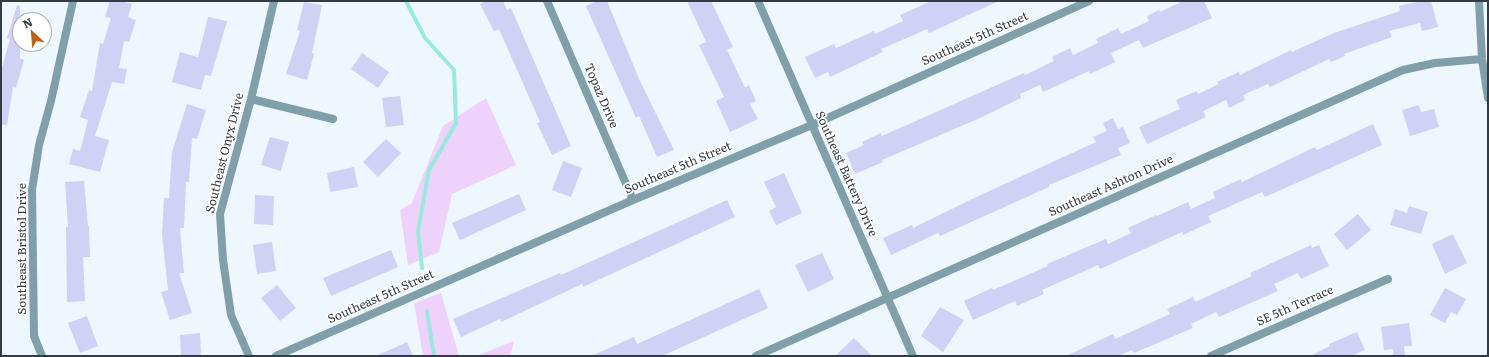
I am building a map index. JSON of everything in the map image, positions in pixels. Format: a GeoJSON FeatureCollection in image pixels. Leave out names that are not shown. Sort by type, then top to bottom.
{"type":"FeatureCollection","features":[{"type":"Feature","properties":{"kind":"street","name":"Southeast Bristol Drive"},"geometry":{"type":"LineString","coordinates":[[42,356],[34,336],[32,190],[39,145],[51,101],[73,1]]}},
{"type":"Feature","properties":{"kind":"street","name":"Southeast Onyx Drive"},"geometry":{"type":"LineString","coordinates":[[249,356],[232,315],[223,260],[220,214],[251,99],[274,1]]}},
{"type":"Feature","properties":{"kind":"street","name":"Topaz Drive"},"geometry":{"type":"LineString","coordinates":[[547,1],[633,200]]}},
{"type":"Feature","properties":{"kind":"street","name":"Southeast Battery Drive"},"geometry":{"type":"LineString","coordinates":[[758,1],[913,356]]}},
{"type":"Feature","properties":{"kind":"street","name":"Southeast 5th Street"},"geometry":{"type":"LineString","coordinates":[[276,356],[633,200],[812,125],[1089,1]]}},
{"type":"Feature","properties":{"kind":"street"},"geometry":{"type":"LineString","coordinates":[[1479,1],[1482,59],[1488,98]]}},
{"type":"Feature","properties":{"kind":"street","name":"Southeast Ashton Drive"},"geometry":{"type":"LineString","coordinates":[[756,356],[1403,70],[1435,62],[1482,59]]}},
{"type":"Feature","properties":{"kind":"street"},"geometry":{"type":"LineString","coordinates":[[251,99],[333,118]]}},
{"type":"Feature","properties":{"kind":"street","name":"SE 5th Terrace"},"geometry":{"type":"LineString","coordinates":[[1211,356],[1388,279]]}},
{"type":"Feature","properties":{"kind":"shaded area"},"geometry":{"type":"Polygon","coordinates":[[[486,98],[516,165],[452,194],[439,252],[408,265],[400,210],[412,203],[443,126],[486,98]]]}},
{"type":"Feature","properties":{"kind":"shaded area"},"geometry":{"type":"Polygon","coordinates":[[[441,293],[459,356],[423,356],[414,303],[441,293]]]}},
{"type":"Feature","properties":{"kind":"shaded area"},"geometry":{"type":"Polygon","coordinates":[[[514,341],[510,356],[476,356],[514,341]]]}},
{"type":"Feature","properties":{"kind":"building"},"geometry":{"type":"Polygon","coordinates":[[[110,1],[121,1],[132,4],[128,17],[136,20],[129,42],[124,41],[119,68],[127,69],[124,84],[112,82],[95,136],[109,140],[100,172],[69,164],[73,149],[80,151],[88,120],[80,117],[89,90],[92,91],[100,43],[103,44],[111,18],[105,17],[110,1]]]}},
{"type":"Feature","properties":{"kind":"building"},"geometry":{"type":"Polygon","coordinates":[[[486,1],[503,1],[507,10],[511,8],[571,146],[552,155],[537,123],[540,122],[499,29],[494,31],[480,4],[486,1]]]}},
{"type":"Feature","properties":{"kind":"building"},"geometry":{"type":"Polygon","coordinates":[[[597,1],[607,1],[639,79],[674,150],[657,157],[639,116],[636,118],[586,6],[597,1]]]}},
{"type":"Feature","properties":{"kind":"building"},"geometry":{"type":"Polygon","coordinates":[[[687,1],[711,1],[733,47],[727,50],[745,88],[749,85],[756,101],[750,104],[758,119],[730,132],[716,101],[724,97],[699,45],[706,42],[687,1]]]}},
{"type":"Feature","properties":{"kind":"building"},"geometry":{"type":"Polygon","coordinates":[[[931,1],[999,1],[929,33],[927,29],[881,49],[883,52],[830,77],[828,72],[815,78],[805,57],[834,44],[836,48],[874,31],[875,34],[903,21],[900,15],[931,1]]]}},
{"type":"Feature","properties":{"kind":"building"},"geometry":{"type":"Polygon","coordinates":[[[1183,1],[1204,1],[1212,18],[1143,48],[1139,40],[1111,53],[1115,62],[1090,74],[1089,71],[1043,92],[1040,85],[1020,94],[1021,98],[980,118],[882,160],[883,162],[855,174],[846,153],[864,145],[862,142],[881,133],[882,136],[1024,73],[1025,75],[1054,61],[1052,57],[1070,48],[1073,55],[1098,43],[1096,39],[1118,28],[1121,34],[1149,21],[1147,16],[1159,10],[1160,12],[1183,1]]]}},
{"type":"Feature","properties":{"kind":"building"},"geometry":{"type":"Polygon","coordinates":[[[1420,1],[1431,1],[1438,27],[1422,31],[1420,23],[1389,31],[1392,37],[1344,54],[1345,56],[1331,62],[1329,59],[1270,87],[1268,84],[1243,95],[1245,100],[1229,108],[1226,100],[1203,111],[1206,117],[1147,144],[1139,127],[1180,109],[1176,100],[1197,91],[1198,94],[1219,84],[1217,82],[1239,72],[1240,75],[1291,50],[1292,52],[1334,33],[1400,11],[1399,6],[1420,1]]]}},
{"type":"Feature","properties":{"kind":"building"},"geometry":{"type":"Polygon","coordinates":[[[304,2],[322,5],[312,53],[314,54],[307,80],[286,74],[300,31],[297,30],[304,2]]]}},
{"type":"Feature","properties":{"kind":"building"},"geometry":{"type":"Polygon","coordinates":[[[17,5],[20,6],[20,12],[15,12],[17,5]]]}},
{"type":"Feature","properties":{"kind":"building"},"geometry":{"type":"Polygon","coordinates":[[[208,17],[227,21],[211,76],[205,75],[201,90],[172,82],[180,52],[198,57],[208,17]]]}},
{"type":"Feature","properties":{"kind":"building"},"geometry":{"type":"Polygon","coordinates":[[[12,22],[12,52],[20,52],[20,58],[24,60],[16,88],[13,87],[7,125],[1,125],[1,71],[10,39],[7,38],[12,22]]]}},
{"type":"Feature","properties":{"kind":"building"},"geometry":{"type":"Polygon","coordinates":[[[362,53],[389,72],[378,88],[351,69],[362,53]]]}},
{"type":"Feature","properties":{"kind":"building"},"geometry":{"type":"Polygon","coordinates":[[[400,96],[404,125],[386,127],[382,98],[400,96]]]}},
{"type":"Feature","properties":{"kind":"building"},"geometry":{"type":"Polygon","coordinates":[[[187,104],[206,110],[197,139],[192,138],[189,182],[186,182],[184,228],[180,228],[184,273],[179,273],[192,313],[170,320],[161,292],[168,290],[162,234],[164,198],[169,198],[172,152],[187,104]]]}},
{"type":"Feature","properties":{"kind":"building"},"geometry":{"type":"Polygon","coordinates":[[[1419,105],[1421,112],[1434,109],[1439,127],[1410,136],[1402,110],[1419,105]]]}},
{"type":"Feature","properties":{"kind":"building"},"geometry":{"type":"Polygon","coordinates":[[[1113,118],[1118,129],[1123,127],[1130,143],[1118,148],[1121,155],[1049,185],[1049,187],[940,236],[938,233],[891,255],[883,238],[912,225],[913,228],[1096,142],[1093,137],[1107,131],[1103,123],[1113,118]]]}},
{"type":"Feature","properties":{"kind":"building"},"geometry":{"type":"Polygon","coordinates":[[[1373,124],[1382,145],[1265,197],[1262,192],[1208,216],[1211,222],[1183,235],[1182,232],[1100,269],[1098,265],[1042,290],[1044,294],[1017,306],[1015,301],[973,320],[964,301],[992,288],[993,290],[1048,266],[1047,264],[1106,239],[1108,244],[1131,233],[1128,228],[1188,202],[1191,209],[1215,198],[1213,192],[1241,179],[1242,182],[1315,147],[1317,150],[1373,124]]]}},
{"type":"Feature","properties":{"kind":"building"},"geometry":{"type":"Polygon","coordinates":[[[270,137],[289,142],[281,171],[261,165],[270,137]]]}},
{"type":"Feature","properties":{"kind":"building"},"geometry":{"type":"Polygon","coordinates":[[[386,139],[401,153],[378,177],[363,162],[386,139]]]}},
{"type":"Feature","properties":{"kind":"building"},"geometry":{"type":"Polygon","coordinates":[[[563,161],[582,168],[571,197],[552,190],[563,161]]]}},
{"type":"Feature","properties":{"kind":"building"},"geometry":{"type":"Polygon","coordinates":[[[354,167],[358,187],[330,192],[327,173],[354,167]]]}},
{"type":"Feature","properties":{"kind":"building"},"geometry":{"type":"Polygon","coordinates":[[[784,173],[802,213],[776,225],[769,211],[776,207],[764,182],[784,173]]]}},
{"type":"Feature","properties":{"kind":"building"},"geometry":{"type":"Polygon","coordinates":[[[84,181],[89,226],[90,257],[83,257],[85,301],[67,302],[66,227],[68,227],[65,182],[84,181]]]}},
{"type":"Feature","properties":{"kind":"building"},"geometry":{"type":"Polygon","coordinates":[[[519,194],[526,210],[460,240],[452,223],[519,194]]]}},
{"type":"Feature","properties":{"kind":"building"},"geometry":{"type":"Polygon","coordinates":[[[255,195],[274,196],[273,225],[254,224],[255,195]]]}},
{"type":"Feature","properties":{"kind":"building"},"geometry":{"type":"Polygon","coordinates":[[[727,200],[735,217],[583,287],[582,284],[501,322],[500,319],[461,337],[453,319],[560,273],[561,275],[727,200]]]}},
{"type":"Feature","properties":{"kind":"building"},"geometry":{"type":"Polygon","coordinates":[[[1409,206],[1428,212],[1421,234],[1390,225],[1395,209],[1407,213],[1409,206]]]}},
{"type":"Feature","properties":{"kind":"building"},"geometry":{"type":"Polygon","coordinates":[[[1358,214],[1371,230],[1347,250],[1334,234],[1358,214]]]}},
{"type":"Feature","properties":{"kind":"building"},"geometry":{"type":"Polygon","coordinates":[[[1453,234],[1467,263],[1445,274],[1432,244],[1453,234]]]}},
{"type":"Feature","properties":{"kind":"building"},"geometry":{"type":"Polygon","coordinates":[[[272,242],[276,271],[257,274],[253,245],[272,242]]]}},
{"type":"Feature","properties":{"kind":"building"},"geometry":{"type":"Polygon","coordinates":[[[1311,245],[1312,248],[1319,245],[1329,266],[1301,279],[1298,273],[1274,284],[1278,291],[1219,317],[1216,312],[1191,324],[1193,328],[1134,353],[1132,350],[1118,356],[1066,356],[1113,334],[1115,339],[1170,314],[1167,309],[1193,297],[1195,302],[1252,276],[1250,273],[1311,245]]]}},
{"type":"Feature","properties":{"kind":"building"},"geometry":{"type":"Polygon","coordinates":[[[391,250],[398,267],[331,296],[323,278],[391,250]]]}},
{"type":"Feature","properties":{"kind":"building"},"geometry":{"type":"Polygon","coordinates":[[[822,253],[834,279],[808,292],[795,265],[822,253]]]}},
{"type":"Feature","properties":{"kind":"building"},"geometry":{"type":"Polygon","coordinates":[[[277,285],[296,308],[280,321],[261,298],[277,285]]]}},
{"type":"Feature","properties":{"kind":"building"},"geometry":{"type":"Polygon","coordinates":[[[1445,288],[1466,299],[1457,315],[1451,312],[1445,323],[1430,315],[1445,288]]]}},
{"type":"Feature","properties":{"kind":"building"},"geometry":{"type":"Polygon","coordinates":[[[759,289],[768,308],[662,356],[591,356],[634,337],[637,344],[759,289]]]}},
{"type":"Feature","properties":{"kind":"building"},"geometry":{"type":"Polygon","coordinates":[[[940,307],[964,320],[943,352],[921,336],[940,307]]]}},
{"type":"Feature","properties":{"kind":"building"},"geometry":{"type":"Polygon","coordinates":[[[87,316],[98,346],[80,353],[68,323],[87,316]]]}},
{"type":"Feature","properties":{"kind":"building"},"geometry":{"type":"Polygon","coordinates":[[[1409,323],[1412,346],[1404,346],[1405,356],[1393,356],[1393,349],[1384,350],[1381,327],[1409,323]]]}},
{"type":"Feature","properties":{"kind":"building"},"geometry":{"type":"Polygon","coordinates":[[[1357,332],[1365,350],[1351,356],[1310,356],[1330,346],[1329,344],[1357,332]]]}},
{"type":"Feature","properties":{"kind":"building"},"geometry":{"type":"Polygon","coordinates":[[[200,333],[201,356],[181,356],[180,335],[200,333]]]}},
{"type":"Feature","properties":{"kind":"building"},"geometry":{"type":"Polygon","coordinates":[[[854,338],[872,356],[835,356],[854,338]]]}},
{"type":"Feature","properties":{"kind":"building"},"geometry":{"type":"Polygon","coordinates":[[[407,342],[413,356],[376,356],[407,342]]]}},
{"type":"Feature","properties":{"kind":"waterway"},"geometry":{"type":"LineString","coordinates":[[406,1],[425,38],[454,70],[456,123],[429,170],[418,231],[422,268]]}},
{"type":"Feature","properties":{"kind":"waterway"},"geometry":{"type":"LineString","coordinates":[[427,311],[434,356]]}}]}
